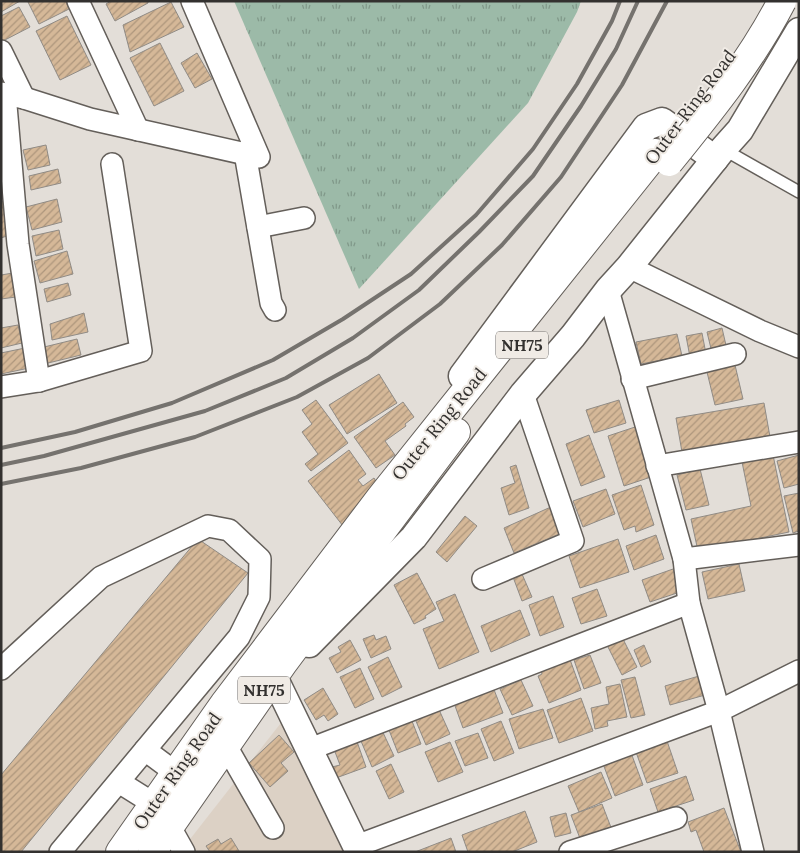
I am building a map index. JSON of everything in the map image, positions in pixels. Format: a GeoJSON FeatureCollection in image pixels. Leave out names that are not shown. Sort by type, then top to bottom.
{"type":"FeatureCollection","features":[{"type":"Feature","properties":{"kind":"highway","name":"Outer Ring Road"},"geometry":{"type":"LineString","coordinates":[[663,158],[763,1]]}},
{"type":"Feature","properties":{"kind":"highway","name":"Outer Ring Road"},"geometry":{"type":"LineString","coordinates":[[152,852],[226,746],[274,664],[381,497],[663,158],[723,96],[768,28],[782,1]]}},
{"type":"Feature","properties":{"kind":"highway","name":"Outer Ring Road"},"geometry":{"type":"LineString","coordinates":[[120,852],[224,704],[274,664]]}},
{"type":"Feature","properties":{"kind":"street"},"geometry":{"type":"LineString","coordinates":[[78,1],[138,130]]}},
{"type":"Feature","properties":{"kind":"street"},"geometry":{"type":"LineString","coordinates":[[10,95],[90,119],[259,157],[192,1]]}},
{"type":"Feature","properties":{"kind":"street"},"geometry":{"type":"LineString","coordinates":[[274,664],[300,653],[414,537],[523,394],[574,336],[608,290],[629,267],[740,130],[799,31]]}},
{"type":"Feature","properties":{"kind":"street"},"geometry":{"type":"LineString","coordinates":[[1,51],[10,95],[18,244],[39,381]]}},
{"type":"Feature","properties":{"kind":"street"},"geometry":{"type":"LineString","coordinates":[[719,154],[662,121],[646,127],[610,173],[280,624],[274,664],[310,749],[358,849],[718,711],[799,671]]}},
{"type":"Feature","properties":{"kind":"street"},"geometry":{"type":"LineString","coordinates":[[245,153],[271,303],[275,310]]}},
{"type":"Feature","properties":{"kind":"street"},"geometry":{"type":"LineString","coordinates":[[1,387],[39,381],[141,351],[112,164]]}},
{"type":"Feature","properties":{"kind":"street"},"geometry":{"type":"LineString","coordinates":[[258,227],[304,218]]}},
{"type":"Feature","properties":{"kind":"street"},"geometry":{"type":"LineString","coordinates":[[629,267],[760,331],[799,347]]}},
{"type":"Feature","properties":{"kind":"street"},"geometry":{"type":"LineString","coordinates":[[608,290],[684,559],[689,603],[753,852]]}},
{"type":"Feature","properties":{"kind":"street"},"geometry":{"type":"LineString","coordinates":[[632,379],[734,354]]}},
{"type":"Feature","properties":{"kind":"street"},"geometry":{"type":"LineString","coordinates":[[483,579],[573,542],[523,394]]}},
{"type":"Feature","properties":{"kind":"street"},"geometry":{"type":"LineString","coordinates":[[657,466],[799,442]]}},
{"type":"Feature","properties":{"kind":"street"},"geometry":{"type":"LineString","coordinates":[[1,669],[101,576],[208,526],[229,530],[260,559],[259,597],[239,637],[60,852]]}},
{"type":"Feature","properties":{"kind":"street"},"geometry":{"type":"LineString","coordinates":[[684,559],[799,545]]}},
{"type":"Feature","properties":{"kind":"street"},"geometry":{"type":"LineString","coordinates":[[310,749],[689,603]]}},
{"type":"Feature","properties":{"kind":"street"},"geometry":{"type":"LineString","coordinates":[[226,746],[274,828]]}},
{"type":"Feature","properties":{"kind":"street"},"geometry":{"type":"LineString","coordinates":[[145,750],[176,773]]}},
{"type":"Feature","properties":{"kind":"street"},"geometry":{"type":"LineString","coordinates":[[119,782],[154,804]]}},
{"type":"Feature","properties":{"kind":"street"},"geometry":{"type":"LineString","coordinates":[[570,852],[676,818]]}},
{"type":"Feature","properties":{"kind":"street"},"geometry":{"type":"LineString","coordinates":[[170,827],[184,852]]}},
{"type":"Feature","properties":{"kind":"lane"},"geometry":{"type":"LineString","coordinates":[[719,154],[799,192]]}},
{"type":"Feature","properties":{"kind":"shaded area"},"geometry":{"type":"Polygon","coordinates":[[[284,719],[345,852],[180,852],[284,719]]]}},
{"type":"Feature","properties":{"kind":"green space"},"geometry":{"type":"Polygon","coordinates":[[[234,1],[581,1],[577,12],[528,103],[359,289],[234,1]]]}},
{"type":"Feature","properties":{"kind":"building"},"geometry":{"type":"Polygon","coordinates":[[[1,1],[20,1],[1,12],[1,1]]]}},
{"type":"Feature","properties":{"kind":"building"},"geometry":{"type":"Polygon","coordinates":[[[66,1],[69,9],[39,24],[28,2],[66,1]]]}},
{"type":"Feature","properties":{"kind":"building"},"geometry":{"type":"Polygon","coordinates":[[[111,1],[148,1],[148,3],[115,21],[106,4],[111,1]]]}},
{"type":"Feature","properties":{"kind":"building"},"geometry":{"type":"Polygon","coordinates":[[[171,2],[184,27],[130,52],[123,25],[171,2]]]}},
{"type":"Feature","properties":{"kind":"building"},"geometry":{"type":"Polygon","coordinates":[[[19,7],[30,27],[1,42],[1,16],[19,7]]]}},
{"type":"Feature","properties":{"kind":"building"},"geometry":{"type":"Polygon","coordinates":[[[67,16],[91,65],[60,80],[36,31],[67,16]]]}},
{"type":"Feature","properties":{"kind":"building"},"geometry":{"type":"Polygon","coordinates":[[[160,43],[184,91],[154,106],[130,58],[160,43]]]}},
{"type":"Feature","properties":{"kind":"building"},"geometry":{"type":"Polygon","coordinates":[[[197,53],[212,79],[195,88],[181,63],[197,53]]]}},
{"type":"Feature","properties":{"kind":"building"},"geometry":{"type":"Polygon","coordinates":[[[46,145],[50,165],[28,170],[23,150],[46,145]]]}},
{"type":"Feature","properties":{"kind":"building"},"geometry":{"type":"Polygon","coordinates":[[[58,169],[61,183],[31,190],[29,176],[58,169]]]}},
{"type":"Feature","properties":{"kind":"building"},"geometry":{"type":"Polygon","coordinates":[[[57,199],[62,222],[32,230],[26,207],[57,199]]]}},
{"type":"Feature","properties":{"kind":"building"},"geometry":{"type":"Polygon","coordinates":[[[8,201],[10,235],[1,238],[1,202],[8,201]]]}},
{"type":"Feature","properties":{"kind":"building"},"geometry":{"type":"Polygon","coordinates":[[[59,230],[63,249],[36,256],[32,236],[59,230]]]}},
{"type":"Feature","properties":{"kind":"building"},"geometry":{"type":"Polygon","coordinates":[[[67,251],[73,274],[40,283],[34,261],[67,251]]]}},
{"type":"Feature","properties":{"kind":"building"},"geometry":{"type":"Polygon","coordinates":[[[13,273],[16,297],[1,299],[1,275],[13,273]]]}},
{"type":"Feature","properties":{"kind":"building"},"geometry":{"type":"Polygon","coordinates":[[[68,283],[71,295],[47,302],[44,289],[68,283]]]}},
{"type":"Feature","properties":{"kind":"building"},"geometry":{"type":"Polygon","coordinates":[[[84,313],[88,332],[52,340],[50,324],[84,313]]]}},
{"type":"Feature","properties":{"kind":"building"},"geometry":{"type":"Polygon","coordinates":[[[18,325],[22,343],[1,348],[1,328],[18,325]]]}},
{"type":"Feature","properties":{"kind":"building"},"geometry":{"type":"Polygon","coordinates":[[[722,328],[728,354],[713,357],[707,332],[722,328]]]}},
{"type":"Feature","properties":{"kind":"building"},"geometry":{"type":"Polygon","coordinates":[[[702,333],[706,354],[690,357],[686,336],[702,333]]]}},
{"type":"Feature","properties":{"kind":"building"},"geometry":{"type":"Polygon","coordinates":[[[677,334],[682,356],[641,364],[636,342],[677,334]]]}},
{"type":"Feature","properties":{"kind":"building"},"geometry":{"type":"Polygon","coordinates":[[[77,339],[81,355],[44,364],[40,348],[77,339]]]}},
{"type":"Feature","properties":{"kind":"building"},"geometry":{"type":"Polygon","coordinates":[[[25,348],[29,368],[1,374],[1,353],[25,348]]]}},
{"type":"Feature","properties":{"kind":"building"},"geometry":{"type":"Polygon","coordinates":[[[735,365],[743,399],[715,405],[707,372],[735,365]]]}},
{"type":"Feature","properties":{"kind":"building"},"geometry":{"type":"Polygon","coordinates":[[[379,374],[397,403],[347,434],[329,405],[379,374]]]}},
{"type":"Feature","properties":{"kind":"building"},"geometry":{"type":"Polygon","coordinates":[[[316,400],[348,443],[311,471],[305,464],[318,454],[302,432],[312,424],[302,410],[316,400]]]}},
{"type":"Feature","properties":{"kind":"building"},"geometry":{"type":"Polygon","coordinates":[[[619,400],[626,423],[594,433],[586,410],[619,400]]]}},
{"type":"Feature","properties":{"kind":"building"},"geometry":{"type":"Polygon","coordinates":[[[403,402],[414,417],[405,424],[406,426],[385,441],[395,455],[376,468],[354,437],[403,402]]]}},
{"type":"Feature","properties":{"kind":"building"},"geometry":{"type":"Polygon","coordinates":[[[764,403],[770,437],[682,452],[676,418],[764,403]]]}},
{"type":"Feature","properties":{"kind":"building"},"geometry":{"type":"Polygon","coordinates":[[[638,426],[654,476],[624,486],[608,436],[638,426]]]}},
{"type":"Feature","properties":{"kind":"building"},"geometry":{"type":"Polygon","coordinates":[[[589,435],[605,477],[581,486],[566,444],[589,435]]]}},
{"type":"Feature","properties":{"kind":"building"},"geometry":{"type":"Polygon","coordinates":[[[349,450],[366,474],[358,480],[363,486],[374,478],[379,486],[367,503],[348,517],[351,520],[343,526],[308,481],[349,450]]]}},
{"type":"Feature","properties":{"kind":"building"},"geometry":{"type":"Polygon","coordinates":[[[773,455],[789,532],[698,551],[691,519],[751,506],[742,462],[773,455]]]}},
{"type":"Feature","properties":{"kind":"building"},"geometry":{"type":"Polygon","coordinates":[[[799,455],[799,484],[784,488],[777,461],[799,455]]]}},
{"type":"Feature","properties":{"kind":"building"},"geometry":{"type":"Polygon","coordinates":[[[516,465],[529,508],[509,515],[501,488],[515,483],[510,467],[516,465]]]}},
{"type":"Feature","properties":{"kind":"building"},"geometry":{"type":"Polygon","coordinates":[[[700,469],[709,505],[686,510],[677,475],[700,469]]]}},
{"type":"Feature","properties":{"kind":"building"},"geometry":{"type":"Polygon","coordinates":[[[641,485],[654,525],[636,532],[635,526],[624,530],[612,495],[641,485]]]}},
{"type":"Feature","properties":{"kind":"building"},"geometry":{"type":"Polygon","coordinates":[[[606,489],[615,514],[583,527],[573,501],[606,489]]]}},
{"type":"Feature","properties":{"kind":"building"},"geometry":{"type":"Polygon","coordinates":[[[799,493],[799,531],[793,533],[784,496],[799,493]]]}},
{"type":"Feature","properties":{"kind":"building"},"geometry":{"type":"Polygon","coordinates":[[[553,506],[564,532],[514,553],[504,528],[553,506]]]}},
{"type":"Feature","properties":{"kind":"building"},"geometry":{"type":"Polygon","coordinates":[[[465,516],[477,526],[447,562],[436,552],[465,516]]]}},
{"type":"Feature","properties":{"kind":"building"},"geometry":{"type":"Polygon","coordinates":[[[656,535],[664,559],[634,570],[626,546],[656,535]]]}},
{"type":"Feature","properties":{"kind":"building"},"geometry":{"type":"Polygon","coordinates":[[[198,539],[248,573],[21,852],[1,852],[1,775],[198,539]]]}},
{"type":"Feature","properties":{"kind":"building"},"geometry":{"type":"Polygon","coordinates":[[[618,539],[629,572],[580,588],[569,556],[618,539]]]}},
{"type":"Feature","properties":{"kind":"building"},"geometry":{"type":"Polygon","coordinates":[[[739,564],[745,591],[708,599],[702,572],[739,564]]]}},
{"type":"Feature","properties":{"kind":"building"},"geometry":{"type":"Polygon","coordinates":[[[673,569],[680,592],[650,602],[642,580],[673,569]]]}},
{"type":"Feature","properties":{"kind":"building"},"geometry":{"type":"Polygon","coordinates":[[[417,573],[436,609],[425,616],[426,618],[414,624],[394,585],[417,573]]]}},
{"type":"Feature","properties":{"kind":"building"},"geometry":{"type":"Polygon","coordinates":[[[522,574],[532,597],[522,601],[513,577],[522,574]]]}},
{"type":"Feature","properties":{"kind":"building"},"geometry":{"type":"Polygon","coordinates":[[[597,589],[607,616],[581,624],[572,598],[597,589]]]}},
{"type":"Feature","properties":{"kind":"building"},"geometry":{"type":"Polygon","coordinates":[[[455,594],[479,652],[439,669],[423,629],[444,621],[436,602],[455,594]]]}},
{"type":"Feature","properties":{"kind":"building"},"geometry":{"type":"Polygon","coordinates":[[[553,596],[564,627],[540,636],[529,605],[553,596]]]}},
{"type":"Feature","properties":{"kind":"building"},"geometry":{"type":"Polygon","coordinates":[[[520,610],[530,635],[491,652],[481,626],[520,610]]]}},
{"type":"Feature","properties":{"kind":"building"},"geometry":{"type":"Polygon","coordinates":[[[374,635],[376,640],[386,636],[391,649],[371,658],[363,639],[374,635]]]}},
{"type":"Feature","properties":{"kind":"building"},"geometry":{"type":"Polygon","coordinates":[[[621,635],[637,667],[622,675],[606,643],[621,635]]]}},
{"type":"Feature","properties":{"kind":"building"},"geometry":{"type":"Polygon","coordinates":[[[350,640],[361,660],[337,673],[329,658],[341,652],[338,647],[350,640]]]}},
{"type":"Feature","properties":{"kind":"building"},"geometry":{"type":"Polygon","coordinates":[[[644,645],[651,662],[641,667],[634,650],[644,645]]]}},
{"type":"Feature","properties":{"kind":"building"},"geometry":{"type":"Polygon","coordinates":[[[568,654],[581,690],[549,703],[538,676],[542,674],[538,665],[568,654]]]}},
{"type":"Feature","properties":{"kind":"building"},"geometry":{"type":"Polygon","coordinates":[[[590,655],[601,683],[584,689],[574,660],[590,655]]]}},
{"type":"Feature","properties":{"kind":"building"},"geometry":{"type":"Polygon","coordinates":[[[388,657],[402,687],[382,697],[368,667],[388,657]]]}},
{"type":"Feature","properties":{"kind":"building"},"geometry":{"type":"Polygon","coordinates":[[[360,668],[374,699],[355,708],[340,677],[360,668]]]}},
{"type":"Feature","properties":{"kind":"building"},"geometry":{"type":"Polygon","coordinates":[[[699,676],[705,695],[670,705],[665,686],[699,676]]]}},
{"type":"Feature","properties":{"kind":"building"},"geometry":{"type":"Polygon","coordinates":[[[635,677],[645,715],[631,718],[621,680],[635,677]]]}},
{"type":"Feature","properties":{"kind":"building"},"geometry":{"type":"Polygon","coordinates":[[[521,680],[533,706],[512,715],[500,689],[521,680]]]}},
{"type":"Feature","properties":{"kind":"building"},"geometry":{"type":"Polygon","coordinates":[[[620,684],[627,717],[607,721],[608,726],[595,729],[591,708],[609,704],[606,687],[620,684]]]}},
{"type":"Feature","properties":{"kind":"building"},"geometry":{"type":"Polygon","coordinates":[[[493,687],[503,713],[463,728],[454,703],[493,687]]]}},
{"type":"Feature","properties":{"kind":"building"},"geometry":{"type":"Polygon","coordinates":[[[323,688],[338,714],[328,721],[324,715],[316,720],[304,700],[323,688]]]}},
{"type":"Feature","properties":{"kind":"building"},"geometry":{"type":"Polygon","coordinates":[[[581,698],[593,731],[559,743],[547,710],[581,698]]]}},
{"type":"Feature","properties":{"kind":"building"},"geometry":{"type":"Polygon","coordinates":[[[436,703],[450,734],[426,745],[413,714],[436,703]]]}},
{"type":"Feature","properties":{"kind":"building"},"geometry":{"type":"Polygon","coordinates":[[[543,709],[553,738],[519,749],[509,719],[543,709]]]}},
{"type":"Feature","properties":{"kind":"building"},"geometry":{"type":"Polygon","coordinates":[[[410,716],[421,744],[398,753],[387,725],[410,716]]]}},
{"type":"Feature","properties":{"kind":"building"},"geometry":{"type":"Polygon","coordinates":[[[501,721],[514,753],[494,761],[481,729],[501,721]]]}},
{"type":"Feature","properties":{"kind":"building"},"geometry":{"type":"Polygon","coordinates":[[[379,724],[394,756],[372,767],[358,734],[379,724]]]}},
{"type":"Feature","properties":{"kind":"building"},"geometry":{"type":"Polygon","coordinates":[[[478,733],[488,758],[465,766],[455,741],[478,733]]]}},
{"type":"Feature","properties":{"kind":"building"},"geometry":{"type":"Polygon","coordinates":[[[279,735],[294,752],[281,763],[288,771],[270,787],[249,763],[279,735]]]}},
{"type":"Feature","properties":{"kind":"building"},"geometry":{"type":"Polygon","coordinates":[[[355,736],[366,767],[336,778],[332,767],[340,765],[332,744],[355,736]]]}},
{"type":"Feature","properties":{"kind":"building"},"geometry":{"type":"Polygon","coordinates":[[[667,741],[678,773],[647,783],[636,752],[667,741]]]}},
{"type":"Feature","properties":{"kind":"building"},"geometry":{"type":"Polygon","coordinates":[[[450,742],[463,772],[438,782],[425,752],[450,742]]]}},
{"type":"Feature","properties":{"kind":"building"},"geometry":{"type":"Polygon","coordinates":[[[630,750],[643,785],[615,796],[602,761],[630,750]]]}},
{"type":"Feature","properties":{"kind":"building"},"geometry":{"type":"Polygon","coordinates":[[[391,764],[404,792],[389,799],[376,771],[391,764]]]}},
{"type":"Feature","properties":{"kind":"building"},"geometry":{"type":"Polygon","coordinates":[[[601,772],[612,798],[579,812],[568,786],[601,772]]]}},
{"type":"Feature","properties":{"kind":"building"},"geometry":{"type":"Polygon","coordinates":[[[686,776],[694,800],[658,812],[650,789],[686,776]]]}},
{"type":"Feature","properties":{"kind":"building"},"geometry":{"type":"Polygon","coordinates":[[[602,804],[612,830],[581,841],[571,815],[602,804]]]}},
{"type":"Feature","properties":{"kind":"building"},"geometry":{"type":"Polygon","coordinates":[[[724,808],[741,852],[704,852],[696,830],[691,832],[688,822],[724,808]]]}},
{"type":"Feature","properties":{"kind":"building"},"geometry":{"type":"Polygon","coordinates":[[[525,811],[537,842],[512,852],[468,852],[462,835],[525,811]]]}},
{"type":"Feature","properties":{"kind":"building"},"geometry":{"type":"Polygon","coordinates":[[[566,813],[571,833],[555,837],[550,817],[566,813]]]}},
{"type":"Feature","properties":{"kind":"building"},"geometry":{"type":"Polygon","coordinates":[[[231,838],[239,851],[210,852],[206,846],[218,839],[221,844],[231,838]]]}},
{"type":"Feature","properties":{"kind":"building"},"geometry":{"type":"Polygon","coordinates":[[[451,838],[456,852],[415,852],[451,838]]]}},
{"type":"Feature","properties":{"kind":"railway"},"geometry":{"type":"LineString","coordinates":[[1,448],[75,432],[172,403],[273,360],[343,319],[411,274],[476,215],[533,149],[577,84],[612,21],[620,1]]}},
{"type":"Feature","properties":{"kind":"railway"},"geometry":{"type":"LineString","coordinates":[[1,465],[44,456],[205,411],[286,378],[353,338],[419,290],[533,176],[581,106],[616,49],[638,1]]}},
{"type":"Feature","properties":{"kind":"railway"},"geometry":{"type":"LineString","coordinates":[[1,484],[81,468],[195,437],[297,397],[368,358],[440,304],[502,245],[561,177],[622,85],[667,1]]}}]}
